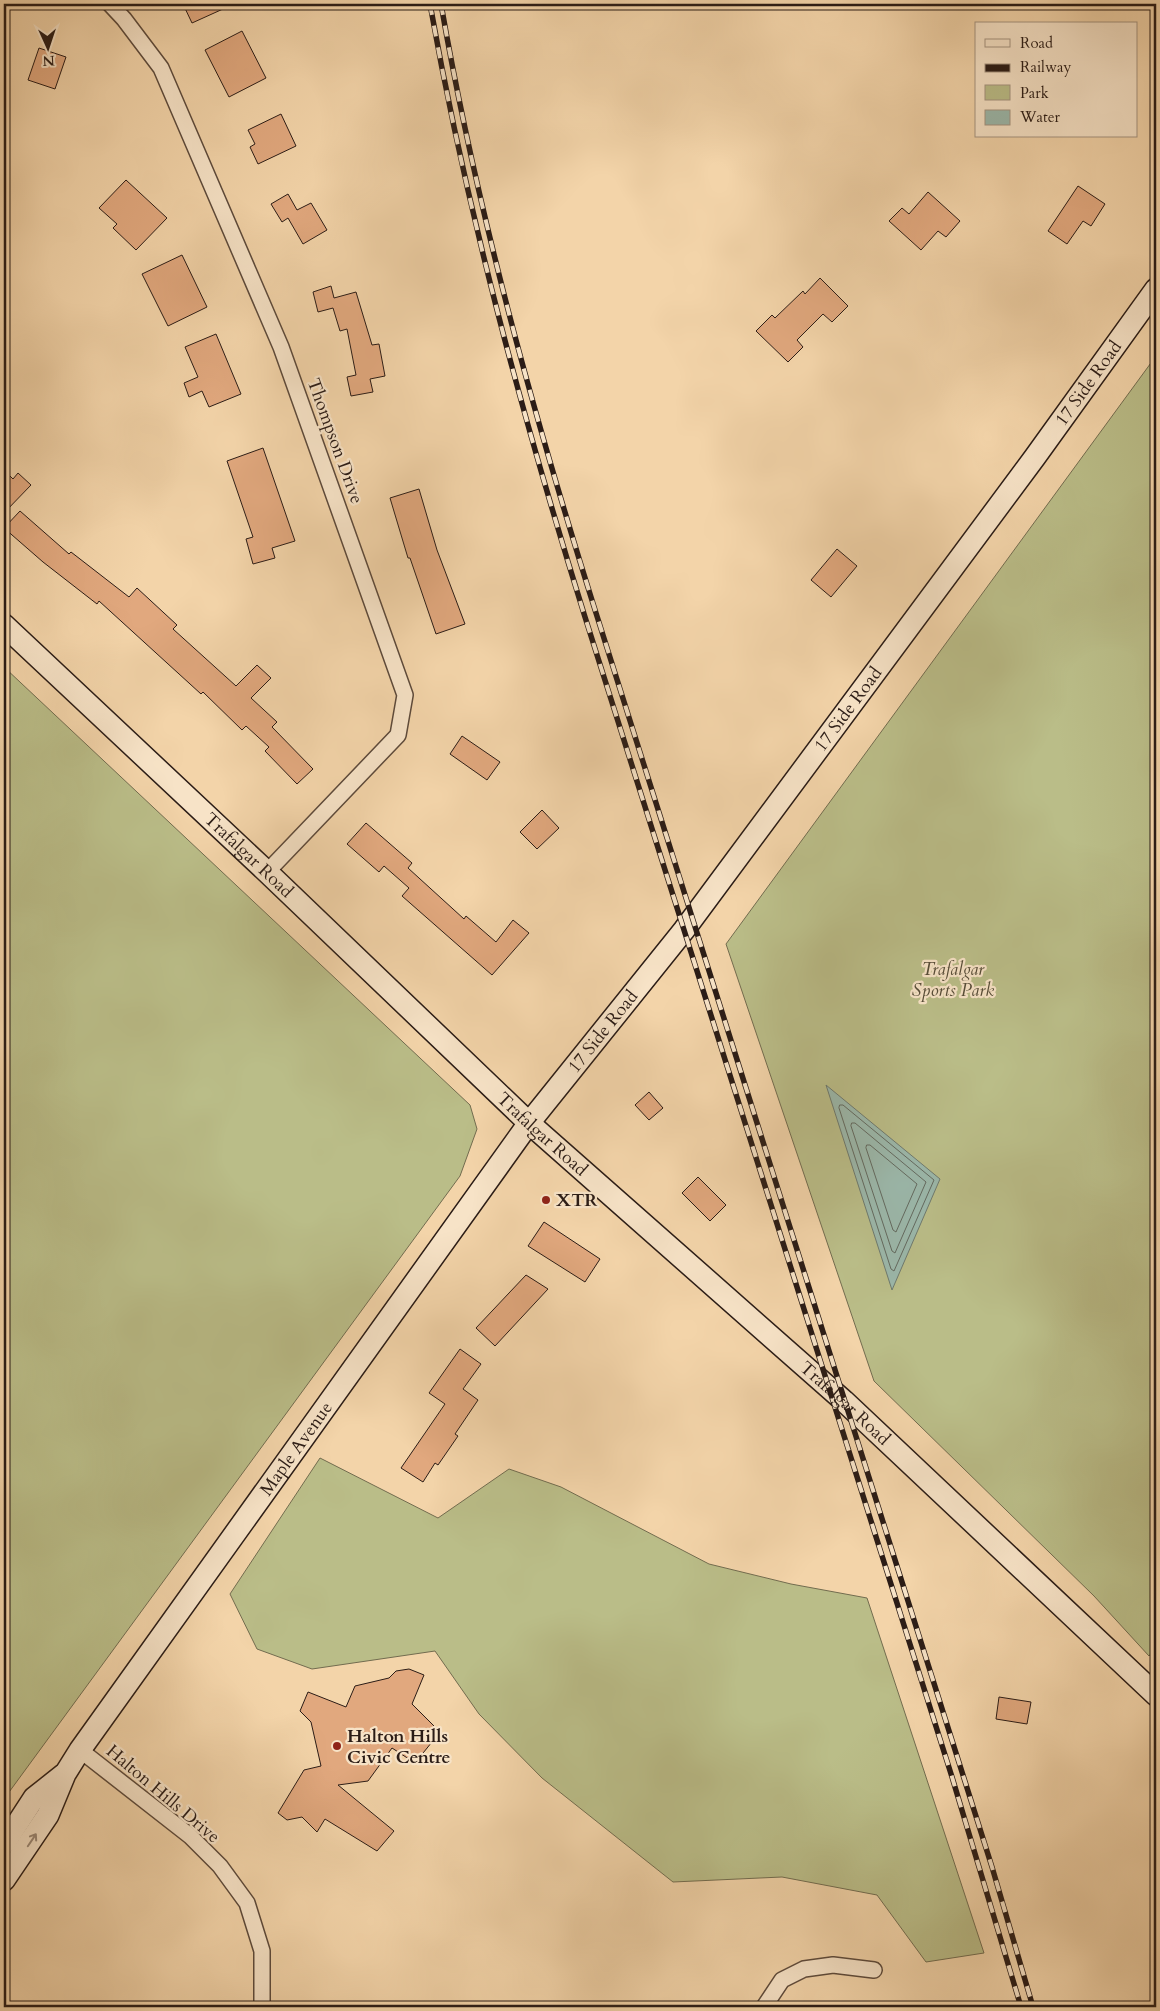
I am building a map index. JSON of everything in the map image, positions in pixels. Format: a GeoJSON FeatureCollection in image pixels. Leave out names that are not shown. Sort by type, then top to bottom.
{"type":"FeatureCollection","features":[{"type":"Feature","properties":{"kind":"main road","name":"17 Side Road"},"geometry":{"type":"LineString","coordinates":[[530,1123],[684,930],[1035,457],[1156,289]]}},
{"type":"Feature","properties":{"kind":"main road","name":"Trafalgar Road"},"geometry":{"type":"LineString","coordinates":[[4,625],[530,1123],[844,1401],[1156,1695]]}},
{"type":"Feature","properties":{"kind":"main road","name":"Maple Avenue"},"geometry":{"type":"LineString","coordinates":[[4,1880],[48,1815],[65,1774],[80,1750],[530,1123]]}},
{"type":"Feature","properties":{"kind":"main road","name":"Maple Avenue"},"geometry":{"type":"LineString","coordinates":[[4,1844],[34,1798],[65,1774]]}},
{"type":"Feature","properties":{"kind":"street","name":"Thompson Drive"},"geometry":{"type":"LineString","coordinates":[[110,4],[124,19],[161,68],[281,347],[405,695],[398,735],[267,872]]}},
{"type":"Feature","properties":{"kind":"street","name":"Halton Hills Drive"},"geometry":{"type":"LineString","coordinates":[[80,1750],[190,1836],[220,1866],[247,1903],[262,1951],[262,2007]]}},
{"type":"Feature","properties":{"kind":"street"},"geometry":{"type":"LineString","coordinates":[[764,2007],[782,1980],[804,1969],[833,1965],[874,1970]]}},
{"type":"Feature","properties":{"kind":"green space","name":"Trafalgar Sports Park"},"geometry":{"type":"Polygon","coordinates":[[[1156,356],[1156,1647],[1149,1656],[1094,1596],[874,1381],[726,944],[1156,356]]]}},
{"type":"Feature","properties":{"kind":"green space"},"geometry":{"type":"Polygon","coordinates":[[[4,667],[470,1105],[477,1129],[460,1176],[4,1799],[4,667]]]}},
{"type":"Feature","properties":{"kind":"green space"},"geometry":{"type":"Polygon","coordinates":[[[320,1458],[438,1518],[509,1469],[561,1487],[709,1564],[791,1584],[867,1598],[984,1953],[926,1962],[877,1895],[782,1877],[673,1882],[542,1778],[479,1714],[435,1651],[312,1669],[257,1649],[230,1594],[320,1458]]]}},
{"type":"Feature","properties":{"kind":"water"},"geometry":{"type":"Polygon","coordinates":[[[826,1085],[940,1179],[892,1290],[826,1085]]]}},
{"type":"Feature","properties":{"kind":"building"},"geometry":{"type":"Polygon","coordinates":[[[183,4],[234,4],[192,23],[183,4]]]}},
{"type":"Feature","properties":{"kind":"building"},"geometry":{"type":"Polygon","coordinates":[[[242,31],[266,78],[229,97],[205,50],[242,31]]]}},
{"type":"Feature","properties":{"kind":"building"},"geometry":{"type":"Polygon","coordinates":[[[39,48],[66,57],[55,89],[28,80],[39,48]]]}},
{"type":"Feature","properties":{"kind":"building"},"geometry":{"type":"Polygon","coordinates":[[[281,114],[296,146],[258,164],[250,147],[255,144],[248,130],[281,114]]]}},
{"type":"Feature","properties":{"kind":"building"},"geometry":{"type":"Polygon","coordinates":[[[126,180],[167,218],[136,250],[113,228],[117,224],[99,208],[126,180]]]}},
{"type":"Feature","properties":{"kind":"building"},"geometry":{"type":"Polygon","coordinates":[[[1078,186],[1105,204],[1091,226],[1083,221],[1067,244],[1048,231],[1078,186]]]}},
{"type":"Feature","properties":{"kind":"building"},"geometry":{"type":"Polygon","coordinates":[[[928,192],[960,221],[946,237],[938,231],[921,250],[889,221],[902,208],[909,214],[928,192]]]}},
{"type":"Feature","properties":{"kind":"building"},"geometry":{"type":"Polygon","coordinates":[[[288,194],[297,210],[311,203],[327,230],[303,244],[288,218],[282,222],[271,204],[288,194]]]}},
{"type":"Feature","properties":{"kind":"building"},"geometry":{"type":"Polygon","coordinates":[[[182,255],[207,307],[168,326],[142,274],[182,255]]]}},
{"type":"Feature","properties":{"kind":"building"},"geometry":{"type":"Polygon","coordinates":[[[820,278],[848,306],[832,322],[823,314],[797,340],[803,347],[788,362],[756,331],[772,315],[775,318],[803,291],[805,294],[820,278]]]}},
{"type":"Feature","properties":{"kind":"building"},"geometry":{"type":"Polygon","coordinates":[[[331,286],[334,298],[356,292],[372,345],[379,344],[385,376],[370,379],[373,392],[351,396],[347,377],[356,375],[347,329],[340,331],[333,308],[318,312],[313,292],[331,286]]]}},
{"type":"Feature","properties":{"kind":"building"},"geometry":{"type":"Polygon","coordinates":[[[216,334],[241,394],[209,407],[202,391],[189,397],[184,383],[198,377],[185,347],[216,334]]]}},
{"type":"Feature","properties":{"kind":"building"},"geometry":{"type":"Polygon","coordinates":[[[263,448],[295,541],[272,548],[275,558],[253,564],[246,539],[253,537],[227,461],[263,448]]]}},
{"type":"Feature","properties":{"kind":"building"},"geometry":{"type":"Polygon","coordinates":[[[4,470],[13,479],[18,473],[31,485],[4,513],[4,470]]]}},
{"type":"Feature","properties":{"kind":"building"},"geometry":{"type":"Polygon","coordinates":[[[419,489],[437,550],[465,624],[436,634],[410,558],[408,558],[390,498],[419,489]]]}},
{"type":"Feature","properties":{"kind":"building"},"geometry":{"type":"Polygon","coordinates":[[[20,511],[69,554],[71,552],[129,597],[137,588],[177,625],[173,629],[236,686],[257,665],[271,678],[251,698],[277,722],[272,727],[313,769],[297,784],[265,751],[269,747],[246,726],[242,730],[203,692],[201,694],[99,601],[97,604],[43,562],[4,528],[20,511]]]}},
{"type":"Feature","properties":{"kind":"building"},"geometry":{"type":"Polygon","coordinates":[[[837,549],[857,566],[831,597],[811,580],[837,549]]]}},
{"type":"Feature","properties":{"kind":"building"},"geometry":{"type":"Polygon","coordinates":[[[462,736],[500,762],[487,780],[450,754],[462,736]]]}},
{"type":"Feature","properties":{"kind":"building"},"geometry":{"type":"Polygon","coordinates":[[[542,810],[559,828],[537,849],[520,832],[542,810]]]}},
{"type":"Feature","properties":{"kind":"building"},"geometry":{"type":"Polygon","coordinates":[[[366,823],[412,863],[408,868],[464,919],[466,916],[496,942],[513,920],[529,933],[492,975],[402,896],[409,888],[384,866],[379,872],[347,844],[366,823]]]}},
{"type":"Feature","properties":{"kind":"building"},"geometry":{"type":"Polygon","coordinates":[[[649,1092],[663,1108],[649,1120],[635,1105],[649,1092]]]}},
{"type":"Feature","properties":{"kind":"building"},"geometry":{"type":"Polygon","coordinates":[[[698,1177],[726,1205],[710,1221],[682,1193],[698,1177]]]}},
{"type":"Feature","properties":{"kind":"building"},"geometry":{"type":"Polygon","coordinates":[[[544,1222],[600,1259],[585,1282],[528,1246],[544,1222]]]}},
{"type":"Feature","properties":{"kind":"building"},"geometry":{"type":"Polygon","coordinates":[[[526,1275],[548,1289],[495,1346],[476,1328],[526,1275]]]}},
{"type":"Feature","properties":{"kind":"building"},"geometry":{"type":"Polygon","coordinates":[[[460,1349],[481,1364],[463,1389],[478,1400],[455,1434],[458,1436],[438,1465],[435,1463],[423,1482],[401,1468],[445,1404],[429,1393],[460,1349]]]}},
{"type":"Feature","properties":{"kind":"building"},"geometry":{"type":"Polygon","coordinates":[[[409,1669],[424,1675],[412,1704],[440,1732],[415,1763],[392,1748],[368,1781],[338,1785],[394,1831],[377,1851],[325,1819],[317,1832],[302,1817],[287,1820],[278,1813],[304,1770],[321,1766],[311,1722],[300,1711],[308,1692],[346,1707],[355,1686],[389,1678],[396,1671],[409,1669]]]}},
{"type":"Feature","properties":{"kind":"building"},"geometry":{"type":"Polygon","coordinates":[[[999,1697],[1031,1702],[1027,1724],[996,1719],[999,1697]]]}},
{"type":"Feature","properties":{"kind":"railway"},"geometry":{"type":"LineString","coordinates":[[430,4],[461,159],[479,236],[539,465],[585,617],[952,1777],[1021,2007]]}},
{"type":"Feature","properties":{"kind":"railway"},"geometry":{"type":"LineString","coordinates":[[441,4],[455,81],[489,235],[550,463],[992,1867],[1033,2007]]}},
{"type":"Feature","properties":{"kind":"place","name":"XTR"},"geometry":{"type":"Point","coordinates":[546,1200]}},
{"type":"Feature","properties":{"kind":"place","name":"Halton Hills Civic Centre"},"geometry":{"type":"Point","coordinates":[337,1746]}}]}
